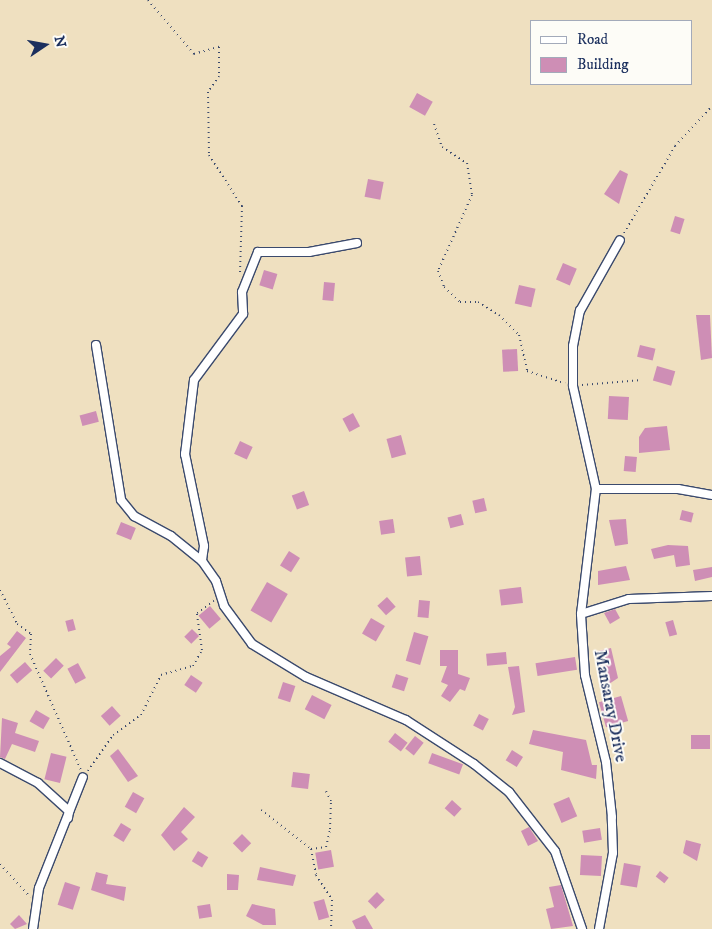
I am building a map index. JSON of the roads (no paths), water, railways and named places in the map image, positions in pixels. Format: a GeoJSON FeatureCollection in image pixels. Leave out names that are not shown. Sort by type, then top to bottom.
{"type":"FeatureCollection","features":[{"type":"Feature","properties":{"kind":"street","name":"Mansaray Drive"},"geometry":{"type":"LineString","coordinates":[[599,929],[613,853],[612,817],[606,762],[585,675],[581,614],[596,489],[573,386],[572,346],[580,311],[620,240]]}},
{"type":"Feature","properties":{"kind":"street"},"geometry":{"type":"LineString","coordinates":[[202,561],[204,546],[185,454],[194,380],[243,314],[242,292],[258,252],[309,252],[357,243]]}},
{"type":"Feature","properties":{"kind":"street"},"geometry":{"type":"LineString","coordinates":[[96,345],[121,500],[134,516],[171,536],[202,561],[216,581],[218,598],[252,644],[279,663],[406,720],[474,764],[509,792],[555,851],[582,929]]}},
{"type":"Feature","properties":{"kind":"street"},"geometry":{"type":"LineString","coordinates":[[596,489],[678,489],[712,495]]}},
{"type":"Feature","properties":{"kind":"street"},"geometry":{"type":"LineString","coordinates":[[581,614],[629,599],[712,596]]}},
{"type":"Feature","properties":{"kind":"street"},"geometry":{"type":"LineString","coordinates":[[0,763],[38,784],[69,812],[67,825]]}},
{"type":"Feature","properties":{"kind":"street"},"geometry":{"type":"LineString","coordinates":[[33,929],[38,906],[39,888],[67,825],[83,777]]}}]}
